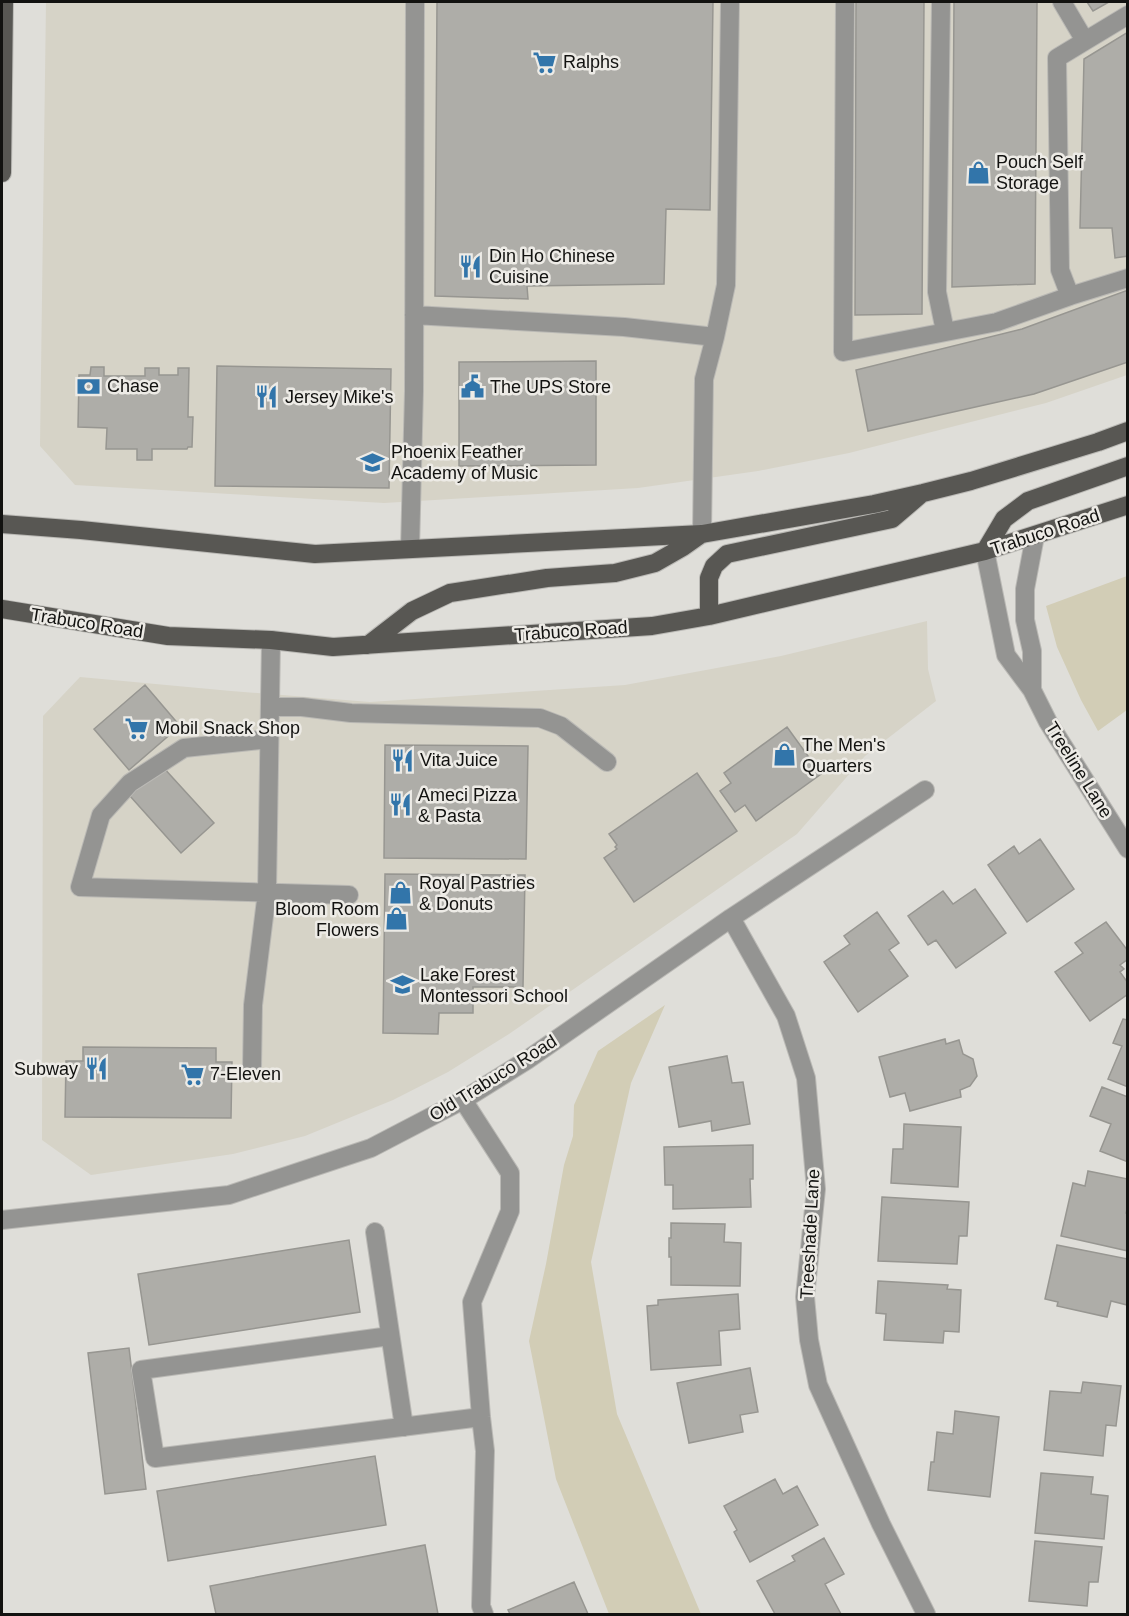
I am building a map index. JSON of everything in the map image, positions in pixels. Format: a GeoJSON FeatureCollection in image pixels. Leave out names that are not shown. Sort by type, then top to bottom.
{"type":"FeatureCollection","features":[{"type":"Feature","properties":{"kind":"main road"},"geometry":{"type":"LineString","coordinates":[[2,173],[4,2]]}},
{"type":"Feature","properties":{"kind":"main road"},"geometry":{"type":"LineString","coordinates":[[2,524],[315,554],[702,534],[874,504],[923,493],[971,481],[1128,431]]}},
{"type":"Feature","properties":{"kind":"main road"},"geometry":{"type":"LineString","coordinates":[[985,551],[1005,519],[1028,501],[1128,466]]}},
{"type":"Feature","properties":{"kind":"main road"},"geometry":{"type":"LineString","coordinates":[[709,616],[709,578],[714,566],[727,554],[892,519],[923,493]]}},
{"type":"Feature","properties":{"kind":"main road","name":"Trabuco Road"},"geometry":{"type":"LineString","coordinates":[[2,609],[168,636],[271,640],[333,647],[652,626],[709,616],[985,551],[1128,505]]}},
{"type":"Feature","properties":{"kind":"main road"},"geometry":{"type":"LineString","coordinates":[[368,645],[412,611],[450,593],[547,578],[615,573],[655,563],[683,548],[702,534]]}},
{"type":"Feature","properties":{"kind":"street"},"geometry":{"type":"LineString","coordinates":[[410,549],[414,315],[415,2]]}},
{"type":"Feature","properties":{"kind":"street"},"geometry":{"type":"LineString","coordinates":[[702,534],[704,379],[726,285],[730,2]]}},
{"type":"Feature","properties":{"kind":"street"},"geometry":{"type":"LineString","coordinates":[[845,2],[843,352],[997,322],[1128,278]]}},
{"type":"Feature","properties":{"kind":"street"},"geometry":{"type":"LineString","coordinates":[[941,2],[937,292],[945,331]]}},
{"type":"Feature","properties":{"kind":"street"},"geometry":{"type":"LineString","coordinates":[[1062,2],[1085,41]]}},
{"type":"Feature","properties":{"kind":"street"},"geometry":{"type":"LineString","coordinates":[[1070,296],[1060,270],[1057,58],[1128,15]]}},
{"type":"Feature","properties":{"kind":"street"},"geometry":{"type":"LineString","coordinates":[[414,315],[624,327],[715,337]]}},
{"type":"Feature","properties":{"kind":"street","name":"Treeline Lane"},"geometry":{"type":"LineString","coordinates":[[1032,690],[1032,651],[1025,620],[1025,589],[1035,536]]}},
{"type":"Feature","properties":{"kind":"street","name":"Treeline Lane"},"geometry":{"type":"LineString","coordinates":[[985,551],[1006,655],[1032,690],[1048,722],[1128,849]]}},
{"type":"Feature","properties":{"kind":"street"},"geometry":{"type":"LineString","coordinates":[[252,1068],[253,1005],[267,892],[271,640]]}},
{"type":"Feature","properties":{"kind":"street"},"geometry":{"type":"LineString","coordinates":[[270,707],[302,707],[351,713],[540,718],[561,726],[608,762]]}},
{"type":"Feature","properties":{"kind":"street"},"geometry":{"type":"LineString","coordinates":[[269,739],[184,748],[130,783],[101,815],[80,887],[349,895]]}},
{"type":"Feature","properties":{"kind":"street","name":"Old Trabuco Road"},"geometry":{"type":"LineString","coordinates":[[2,1220],[229,1195],[371,1148],[463,1100],[527,1060],[731,918],[925,790]]}},
{"type":"Feature","properties":{"kind":"street","name":"Treeshade Lane"},"geometry":{"type":"LineString","coordinates":[[731,918],[786,1016],[806,1078],[816,1189],[805,1297],[809,1340],[818,1385],[881,1524],[926,1614]]}},
{"type":"Feature","properties":{"kind":"street"},"geometry":{"type":"LineString","coordinates":[[463,1100],[510,1173],[510,1211],[472,1302],[485,1451],[481,1606],[484,1614]]}},
{"type":"Feature","properties":{"kind":"street"},"geometry":{"type":"LineString","coordinates":[[375,1232],[404,1427]]}},
{"type":"Feature","properties":{"kind":"street"},"geometry":{"type":"LineString","coordinates":[[390,1336],[141,1370],[154,1458],[481,1417]]}},
{"type":"Feature","properties":{"kind":"shaded area"},"geometry":{"type":"Polygon","coordinates":[[[46,2],[1127,2],[1127,375],[1046,403],[849,453],[758,471],[638,488],[384,503],[75,485],[40,446],[46,2]]]}},
{"type":"Feature","properties":{"kind":"shaded area"},"geometry":{"type":"Polygon","coordinates":[[[1127,576],[1127,710],[1098,731],[1057,647],[1046,606],[1127,576]]]}},
{"type":"Feature","properties":{"kind":"shaded area"},"geometry":{"type":"Polygon","coordinates":[[[927,621],[928,669],[936,701],[865,756],[797,834],[509,1034],[448,1072],[393,1100],[305,1136],[233,1154],[91,1175],[42,1140],[43,716],[80,677],[370,702],[625,685],[781,656],[927,621]]]}},
{"type":"Feature","properties":{"kind":"shaded area"},"geometry":{"type":"Polygon","coordinates":[[[665,1005],[631,1083],[591,1262],[617,1414],[701,1614],[609,1614],[556,1479],[529,1341],[564,1165],[573,1136],[574,1105],[598,1051],[665,1005]]]}},
{"type":"Feature","properties":{"kind":"building"},"geometry":{"type":"Polygon","coordinates":[[[437,2],[713,2],[710,210],[666,209],[664,284],[527,286],[528,299],[435,296],[437,2]]]}},
{"type":"Feature","properties":{"kind":"building"},"geometry":{"type":"Polygon","coordinates":[[[856,2],[924,2],[922,314],[855,315],[856,2]]]}},
{"type":"Feature","properties":{"kind":"building"},"geometry":{"type":"Polygon","coordinates":[[[954,2],[1037,2],[1035,284],[952,287],[954,2]]]}},
{"type":"Feature","properties":{"kind":"building"},"geometry":{"type":"Polygon","coordinates":[[[1087,2],[1109,2],[1093,11],[1087,2]]]}},
{"type":"Feature","properties":{"kind":"building"},"geometry":{"type":"Polygon","coordinates":[[[1128,32],[1128,256],[1115,258],[1112,228],[1080,228],[1084,59],[1128,32]]]}},
{"type":"Feature","properties":{"kind":"building"},"geometry":{"type":"Polygon","coordinates":[[[1128,290],[1128,362],[1034,394],[868,431],[856,370],[1022,329],[1128,290]]]}},
{"type":"Feature","properties":{"kind":"building"},"geometry":{"type":"Polygon","coordinates":[[[596,361],[596,465],[459,466],[459,362],[596,361]]]}},
{"type":"Feature","properties":{"kind":"building"},"geometry":{"type":"Polygon","coordinates":[[[217,366],[391,369],[389,488],[215,486],[217,366]]]}},
{"type":"Feature","properties":{"kind":"building"},"geometry":{"type":"Polygon","coordinates":[[[91,367],[104,367],[104,376],[145,376],[145,368],[159,368],[159,375],[178,375],[178,368],[189,368],[188,417],[193,417],[192,447],[152,449],[152,460],[137,460],[137,449],[106,449],[107,428],[78,427],[79,375],[90,375],[91,367]]]}},
{"type":"Feature","properties":{"kind":"building","name":"Mobil Snack Shop"},"geometry":{"type":"Polygon","coordinates":[[[145,685],[180,726],[129,770],[94,729],[145,685]]]}},
{"type":"Feature","properties":{"kind":"building"},"geometry":{"type":"Polygon","coordinates":[[[787,727],[821,774],[756,821],[745,805],[735,812],[720,791],[731,783],[724,773],[787,727]]]}},
{"type":"Feature","properties":{"kind":"building"},"geometry":{"type":"Polygon","coordinates":[[[385,745],[528,746],[526,859],[384,858],[385,745]]]}},
{"type":"Feature","properties":{"kind":"building"},"geometry":{"type":"Polygon","coordinates":[[[162,766],[214,823],[181,853],[130,796],[162,766]]]}},
{"type":"Feature","properties":{"kind":"building"},"geometry":{"type":"Polygon","coordinates":[[[697,773],[737,831],[634,902],[604,858],[617,849],[615,847],[617,845],[609,834],[697,773]]]}},
{"type":"Feature","properties":{"kind":"building"},"geometry":{"type":"Polygon","coordinates":[[[1040,839],[1074,889],[1027,922],[988,865],[1014,846],[1019,854],[1040,839]]]}},
{"type":"Feature","properties":{"kind":"building"},"geometry":{"type":"Polygon","coordinates":[[[385,874],[525,875],[523,987],[473,987],[473,1013],[439,1013],[438,1034],[383,1033],[385,874]]]}},
{"type":"Feature","properties":{"kind":"building"},"geometry":{"type":"Polygon","coordinates":[[[975,889],[1006,933],[956,968],[936,940],[928,945],[908,916],[943,891],[953,904],[975,889]]]}},
{"type":"Feature","properties":{"kind":"building"},"geometry":{"type":"Polygon","coordinates":[[[877,912],[899,943],[889,950],[908,976],[858,1012],[824,962],[850,944],[844,936],[877,912]]]}},
{"type":"Feature","properties":{"kind":"building"},"geometry":{"type":"Polygon","coordinates":[[[1106,922],[1128,951],[1128,959],[1120,965],[1124,969],[1120,972],[1128,983],[1128,994],[1090,1021],[1055,972],[1083,953],[1075,943],[1106,922]]]}},
{"type":"Feature","properties":{"kind":"building"},"geometry":{"type":"Polygon","coordinates":[[[1123,1019],[1128,1020],[1128,1087],[1108,1079],[1122,1046],[1113,1043],[1123,1019]]]}},
{"type":"Feature","properties":{"kind":"building"},"geometry":{"type":"Polygon","coordinates":[[[945,1039],[946,1044],[959,1040],[963,1054],[973,1059],[977,1076],[970,1086],[960,1090],[961,1097],[910,1111],[905,1093],[890,1097],[879,1057],[945,1039]]]}},
{"type":"Feature","properties":{"kind":"building"},"geometry":{"type":"Polygon","coordinates":[[[83,1047],[216,1048],[216,1062],[232,1062],[231,1118],[65,1117],[66,1061],[83,1061],[83,1047]]]}},
{"type":"Feature","properties":{"kind":"building"},"geometry":{"type":"Polygon","coordinates":[[[727,1056],[732,1083],[743,1082],[750,1124],[712,1131],[711,1121],[679,1127],[669,1067],[727,1056]]]}},
{"type":"Feature","properties":{"kind":"building"},"geometry":{"type":"Polygon","coordinates":[[[1102,1087],[1128,1097],[1128,1162],[1100,1151],[1111,1124],[1090,1116],[1102,1087]]]}},
{"type":"Feature","properties":{"kind":"building"},"geometry":{"type":"Polygon","coordinates":[[[904,1124],[961,1127],[958,1187],[891,1183],[893,1149],[903,1149],[904,1124]]]}},
{"type":"Feature","properties":{"kind":"building"},"geometry":{"type":"Polygon","coordinates":[[[753,1145],[753,1179],[750,1179],[751,1207],[673,1209],[673,1185],[665,1185],[664,1147],[753,1145]]]}},
{"type":"Feature","properties":{"kind":"building"},"geometry":{"type":"Polygon","coordinates":[[[1088,1171],[1128,1179],[1126,1213],[1128,1214],[1128,1251],[1061,1236],[1073,1183],[1085,1186],[1088,1171]]]}},
{"type":"Feature","properties":{"kind":"building"},"geometry":{"type":"Polygon","coordinates":[[[882,1197],[969,1202],[967,1236],[959,1236],[957,1264],[878,1261],[882,1197]]]}},
{"type":"Feature","properties":{"kind":"building"},"geometry":{"type":"Polygon","coordinates":[[[671,1223],[725,1224],[724,1242],[741,1243],[740,1286],[671,1285],[669,1238],[671,1238],[671,1223]]]}},
{"type":"Feature","properties":{"kind":"building"},"geometry":{"type":"Polygon","coordinates":[[[349,1240],[360,1312],[149,1345],[138,1274],[349,1240]]]}},
{"type":"Feature","properties":{"kind":"building"},"geometry":{"type":"Polygon","coordinates":[[[1057,1245],[1128,1259],[1127,1305],[1111,1301],[1107,1317],[1057,1306],[1058,1302],[1045,1299],[1057,1245]]]}},
{"type":"Feature","properties":{"kind":"building"},"geometry":{"type":"Polygon","coordinates":[[[878,1281],[948,1285],[947,1289],[961,1290],[959,1332],[944,1331],[943,1343],[884,1340],[886,1314],[876,1313],[878,1281]]]}},
{"type":"Feature","properties":{"kind":"building"},"geometry":{"type":"Polygon","coordinates":[[[738,1294],[740,1329],[719,1331],[721,1365],[651,1370],[647,1306],[658,1305],[658,1300],[738,1294]]]}},
{"type":"Feature","properties":{"kind":"building"},"geometry":{"type":"Polygon","coordinates":[[[129,1348],[146,1489],[105,1494],[88,1353],[129,1348]]]}},
{"type":"Feature","properties":{"kind":"building"},"geometry":{"type":"Polygon","coordinates":[[[750,1368],[758,1412],[740,1415],[743,1432],[689,1443],[677,1383],[750,1368]]]}},
{"type":"Feature","properties":{"kind":"building"},"geometry":{"type":"Polygon","coordinates":[[[1083,1382],[1121,1386],[1116,1426],[1106,1425],[1103,1456],[1044,1450],[1050,1391],[1081,1393],[1083,1382]]]}},
{"type":"Feature","properties":{"kind":"building"},"geometry":{"type":"Polygon","coordinates":[[[955,1411],[999,1417],[990,1497],[928,1490],[937,1432],[953,1434],[955,1411]]]}},
{"type":"Feature","properties":{"kind":"building"},"geometry":{"type":"Polygon","coordinates":[[[375,1456],[386,1525],[168,1561],[157,1491],[375,1456]]]}},
{"type":"Feature","properties":{"kind":"building"},"geometry":{"type":"Polygon","coordinates":[[[1041,1473],[1093,1477],[1091,1494],[1108,1496],[1104,1539],[1035,1533],[1041,1473]]]}},
{"type":"Feature","properties":{"kind":"building"},"geometry":{"type":"Polygon","coordinates":[[[775,1479],[783,1494],[797,1486],[818,1525],[750,1562],[734,1532],[737,1530],[724,1506],[775,1479]]]}},
{"type":"Feature","properties":{"kind":"building"},"geometry":{"type":"Polygon","coordinates":[[[824,1538],[844,1574],[825,1584],[841,1614],[775,1614],[757,1581],[795,1561],[792,1556],[824,1538]]]}},
{"type":"Feature","properties":{"kind":"building"},"geometry":{"type":"Polygon","coordinates":[[[1035,1541],[1102,1547],[1098,1582],[1089,1582],[1087,1606],[1029,1601],[1035,1541]]]}},
{"type":"Feature","properties":{"kind":"building"},"geometry":{"type":"Polygon","coordinates":[[[425,1545],[438,1614],[216,1614],[210,1586],[425,1545]]]}},
{"type":"Feature","properties":{"kind":"building"},"geometry":{"type":"Polygon","coordinates":[[[574,1582],[588,1614],[510,1614],[508,1610],[574,1582]]]}},
{"type":"Feature","properties":{"kind":"place","name":"Ralphs"},"geometry":{"type":"Point","coordinates":[545,62]}},
{"type":"Feature","properties":{"kind":"place","name":"Pouch Self Storage"},"geometry":{"type":"Point","coordinates":[978,172]}},
{"type":"Feature","properties":{"kind":"place","name":"Din Ho Chinese Cuisine"},"geometry":{"type":"Point","coordinates":[471,266]}},
{"type":"Feature","properties":{"kind":"place","name":"Chase"},"geometry":{"type":"Point","coordinates":[89,386]}},
{"type":"Feature","properties":{"kind":"place","name":"The UPS Store"},"geometry":{"type":"Point","coordinates":[472,387]}},
{"type":"Feature","properties":{"kind":"place","name":"Jersey Mike's"},"geometry":{"type":"Point","coordinates":[267,397]}},
{"type":"Feature","properties":{"kind":"place","name":"Phoenix Feather Academy of Music"},"geometry":{"type":"Point","coordinates":[373,462]}},
{"type":"Feature","properties":{"kind":"place","name":"Mobil Snack Shop"},"geometry":{"type":"Point","coordinates":[137,728]}},
{"type":"Feature","properties":{"kind":"place","name":"The Men's Quarters"},"geometry":{"type":"Point","coordinates":[784,755]}},
{"type":"Feature","properties":{"kind":"place","name":"Vita Juice"},"geometry":{"type":"Point","coordinates":[402,760]}},
{"type":"Feature","properties":{"kind":"place","name":"Ameci Pizza & Pasta"},"geometry":{"type":"Point","coordinates":[400,805]}},
{"type":"Feature","properties":{"kind":"place","name":"Royal Pastries & Donuts"},"geometry":{"type":"Point","coordinates":[401,893]}},
{"type":"Feature","properties":{"kind":"place","name":"Bloom Room Flowers"},"geometry":{"type":"Point","coordinates":[397,919]}},
{"type":"Feature","properties":{"kind":"place","name":"Lake Forest Montessori School"},"geometry":{"type":"Point","coordinates":[402,985]}},
{"type":"Feature","properties":{"kind":"place","name":"Subway"},"geometry":{"type":"Point","coordinates":[96,1069]}},
{"type":"Feature","properties":{"kind":"place","name":"7-Eleven"},"geometry":{"type":"Point","coordinates":[192,1074]}}]}
